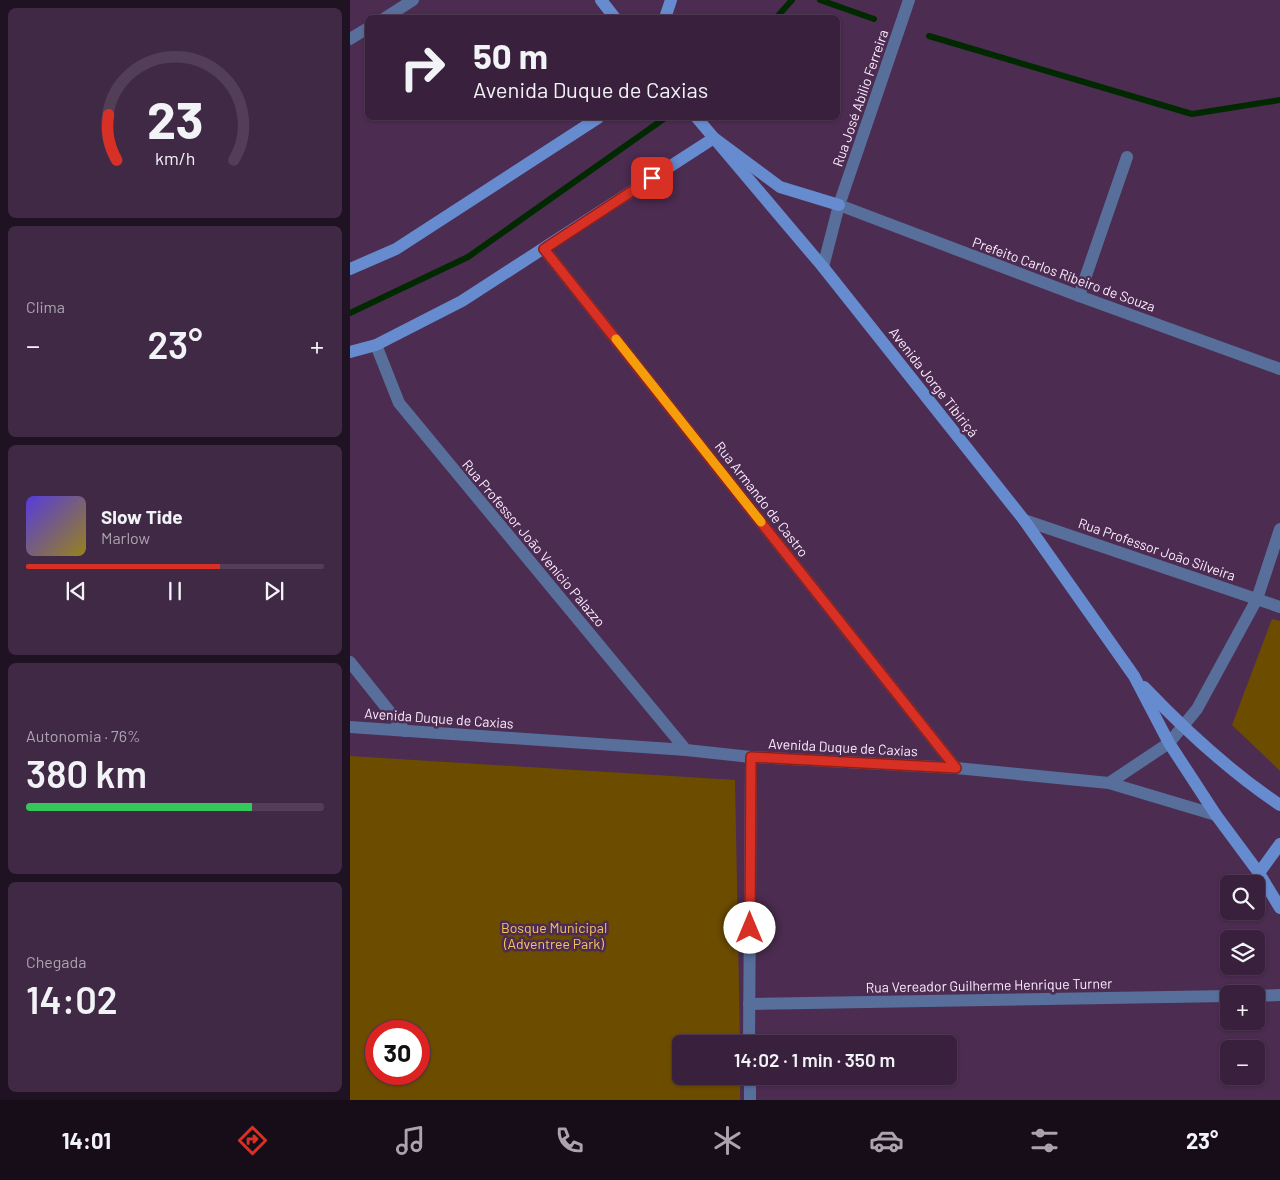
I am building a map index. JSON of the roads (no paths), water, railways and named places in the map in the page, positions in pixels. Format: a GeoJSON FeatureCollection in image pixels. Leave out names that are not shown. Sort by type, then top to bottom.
{"type":"FeatureCollection","features":[{"type":"Feature","properties":{"kind":"street"},"geometry":{"type":"LineString","coordinates":[[390,15],[413,0]]}},
{"type":"Feature","properties":{"kind":"street"},"geometry":{"type":"LineString","coordinates":[[601,0],[613,15]]}},
{"type":"Feature","properties":{"kind":"street"},"geometry":{"type":"LineString","coordinates":[[667,15],[672,0]]}},
{"type":"Feature","properties":{"kind":"street","name":"Rua José Abilio Ferreira"},"geometry":{"type":"LineString","coordinates":[[823,267],[839,205],[909,0]]}},
{"type":"Feature","properties":{"kind":"street"},"geometry":{"type":"LineString","coordinates":[[350,39],[365,30]]}},
{"type":"Feature","properties":{"kind":"street"},"geometry":{"type":"LineString","coordinates":[[350,269],[396,249],[595,120]]}},
{"type":"Feature","properties":{"kind":"street","name":"Avenida Jorge Tibiriçá"},"geometry":{"type":"LineString","coordinates":[[698,120],[823,267],[1024,520],[1134,676]]}},
{"type":"Feature","properties":{"kind":"street"},"geometry":{"type":"LineString","coordinates":[[350,352],[376,345],[462,301],[714,138],[780,187],[839,205]]}},
{"type":"Feature","properties":{"kind":"street"},"geometry":{"type":"LineString","coordinates":[[1079,296],[1127,157]]}},
{"type":"Feature","properties":{"kind":"street","name":"Prefeito Carlos Ribeiro de Souza"},"geometry":{"type":"LineString","coordinates":[[839,205],[1079,296],[1280,369]]}},
{"type":"Feature","properties":{"kind":"street","name":"Rua Armando de Castro"},"geometry":{"type":"LineString","coordinates":[[544,249],[956,768]]}},
{"type":"Feature","properties":{"kind":"street","name":"Rua Professor João Venício Palazzo"},"geometry":{"type":"LineString","coordinates":[[376,345],[398,403],[686,750]]}},
{"type":"Feature","properties":{"kind":"street","name":"Rua Professor João Silveira"},"geometry":{"type":"LineString","coordinates":[[1024,520],[1280,608]]}},
{"type":"Feature","properties":{"kind":"street"},"geometry":{"type":"LineString","coordinates":[[1109,783],[1169,744],[1197,709],[1257,599],[1280,529]]}},
{"type":"Feature","properties":{"kind":"street"},"geometry":{"type":"LineString","coordinates":[[350,662],[405,731]]}},
{"type":"Feature","properties":{"kind":"street"},"geometry":{"type":"LineString","coordinates":[[1134,676],[1183,728],[1242,779],[1280,805]]}},
{"type":"Feature","properties":{"kind":"street"},"geometry":{"type":"LineString","coordinates":[[1134,676],[1169,744],[1216,815],[1259,873],[1280,908]]}},
{"type":"Feature","properties":{"kind":"street","name":"Avenida Duque de Caxias"},"geometry":{"type":"LineString","coordinates":[[350,727],[686,750],[751,757],[956,768],[1109,783],[1216,815]]}},
{"type":"Feature","properties":{"kind":"street"},"geometry":{"type":"LineString","coordinates":[[750,1035],[751,757]]}},
{"type":"Feature","properties":{"kind":"street"},"geometry":{"type":"LineString","coordinates":[[1259,873],[1280,844]]}},
{"type":"Feature","properties":{"kind":"street"},"geometry":{"type":"LineString","coordinates":[[1265,996],[1280,995]]}},
{"type":"Feature","properties":{"kind":"street","name":"Rua Vereador Guilherme Henrique Turner"},"geometry":{"type":"LineString","coordinates":[[749,1004],[1220,996]]}},
{"type":"Feature","properties":{"kind":"street"},"geometry":{"type":"LineString","coordinates":[[750,1085],[750,1100]]}},
{"type":"Feature","properties":{"kind":"waterway"},"geometry":{"type":"LineString","coordinates":[[779,15],[792,0]]}},
{"type":"Feature","properties":{"kind":"waterway"},"geometry":{"type":"LineString","coordinates":[[820,0],[874,19]]}},
{"type":"Feature","properties":{"kind":"waterway"},"geometry":{"type":"LineString","coordinates":[[929,36],[1192,114],[1280,100]]}},
{"type":"Feature","properties":{"kind":"waterway"},"geometry":{"type":"LineString","coordinates":[[350,313],[468,257],[662,120]]}},
{"type":"Feature","properties":{"kind":"park label","name":"Bosque Municipal (Adventree Park)"},"geometry":{"type":"Point","coordinates":[554,936]}}]}
